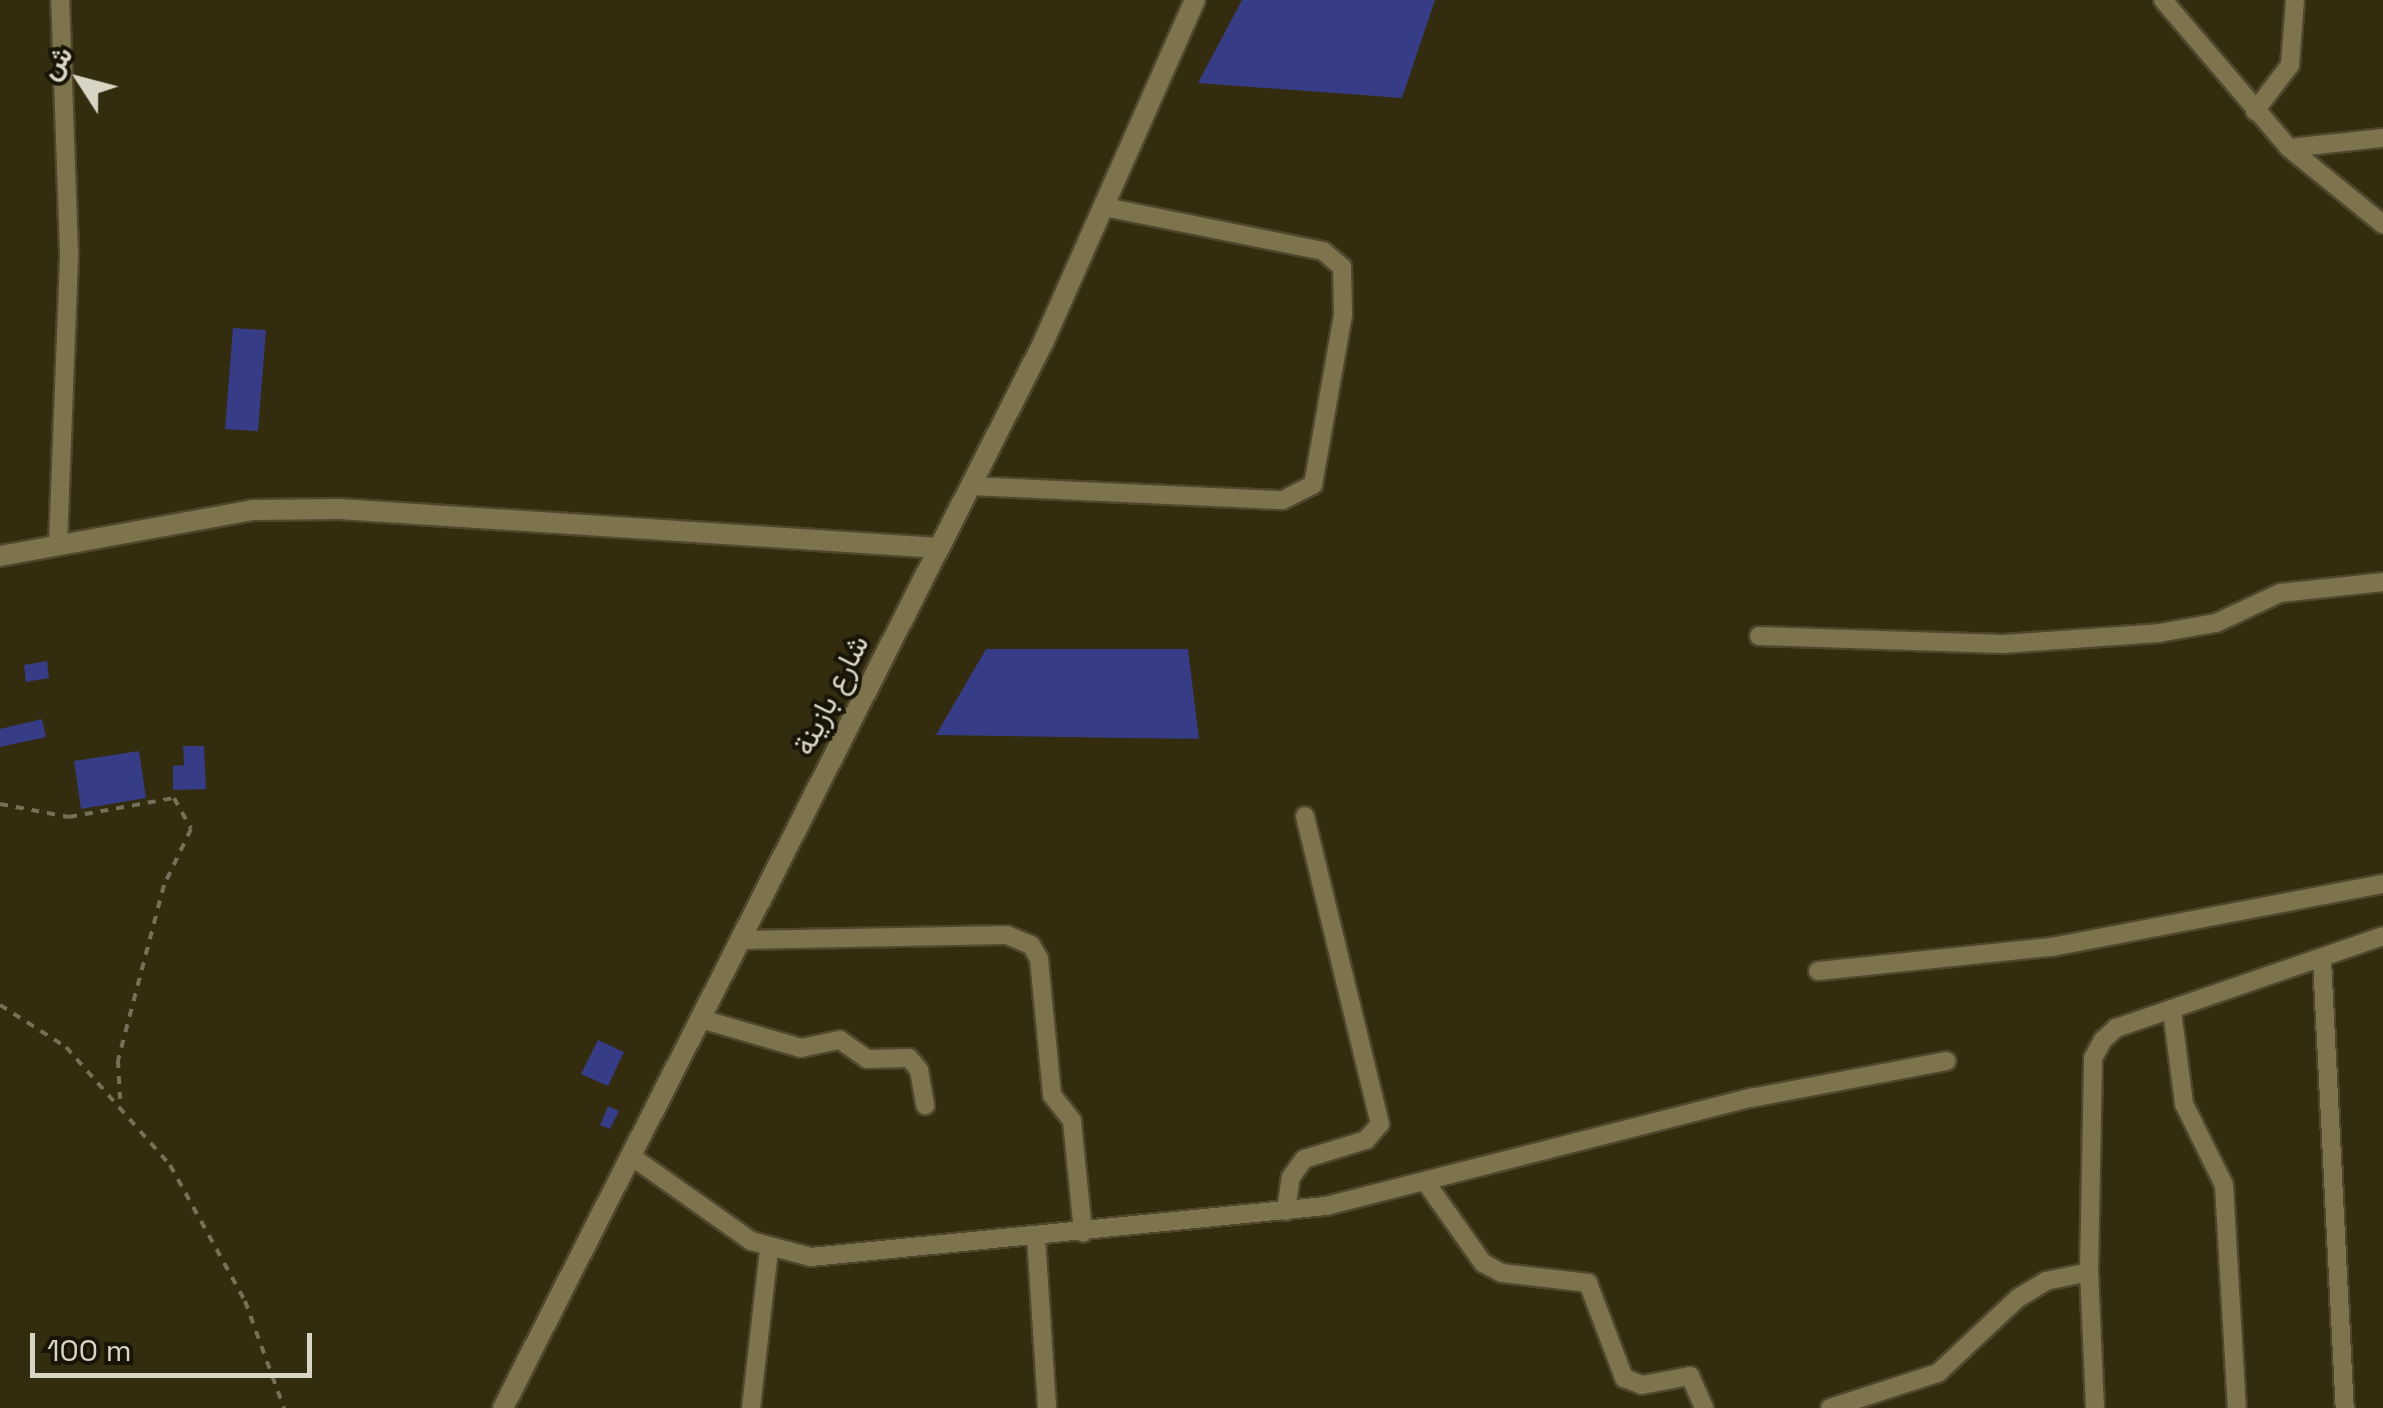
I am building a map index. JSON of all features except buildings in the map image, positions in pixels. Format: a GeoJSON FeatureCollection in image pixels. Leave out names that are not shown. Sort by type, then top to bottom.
{"type":"FeatureCollection","features":[{"type":"Feature","properties":{"kind":"street"},"geometry":{"type":"LineString","coordinates":[[58,544],[68,252],[60,0]]}},
{"type":"Feature","properties":{"kind":"street","name":"شارع بازينة"},"geometry":{"type":"LineString","coordinates":[[503,1408],[970,486],[1105,207],[1194,0]]}},
{"type":"Feature","properties":{"kind":"street"},"geometry":{"type":"LineString","coordinates":[[2163,0],[2288,148],[2383,224]]}},
{"type":"Feature","properties":{"kind":"street"},"geometry":{"type":"LineString","coordinates":[[2255,111],[2290,65],[2295,0]]}},
{"type":"Feature","properties":{"kind":"street"},"geometry":{"type":"LineString","coordinates":[[2288,148],[2383,138]]}},
{"type":"Feature","properties":{"kind":"street"},"geometry":{"type":"LineString","coordinates":[[970,486],[1284,500],[1313,485],[1342,314],[1342,266],[1323,250],[1105,207]]}},
{"type":"Feature","properties":{"kind":"street"},"geometry":{"type":"LineString","coordinates":[[0,556],[252,510],[339,508],[939,548]]}},
{"type":"Feature","properties":{"kind":"street"},"geometry":{"type":"LineString","coordinates":[[1759,636],[2003,644],[2140,634],[2216,624],[2280,593],[2383,582]]}},
{"type":"Feature","properties":{"kind":"street"},"geometry":{"type":"LineString","coordinates":[[1286,1212],[1291,1177],[1304,1160],[1366,1140],[1380,1124],[1305,816]]}},
{"type":"Feature","properties":{"kind":"street"},"geometry":{"type":"LineString","coordinates":[[1818,971],[2052,947],[2383,884]]}},
{"type":"Feature","properties":{"kind":"street"},"geometry":{"type":"LineString","coordinates":[[741,940],[1007,935],[1032,945],[1039,959],[1052,1095],[1072,1122],[1084,1232]]}},
{"type":"Feature","properties":{"kind":"street"},"geometry":{"type":"LineString","coordinates":[[2095,1408],[2088,1272],[2093,1058],[2116,1028],[2383,936]]}},
{"type":"Feature","properties":{"kind":"street"},"geometry":{"type":"LineString","coordinates":[[2322,960],[2345,1408]]}},
{"type":"Feature","properties":{"kind":"street"},"geometry":{"type":"LineString","coordinates":[[2172,1011],[2184,1104],[2224,1186],[2237,1408]]}},
{"type":"Feature","properties":{"kind":"street"},"geometry":{"type":"LineString","coordinates":[[701,1019],[801,1048],[840,1040],[867,1059],[908,1058],[920,1070],[925,1105]]}},
{"type":"Feature","properties":{"kind":"street"},"geometry":{"type":"LineString","coordinates":[[631,1156],[769,1250],[810,1256],[1286,1212],[1427,1184],[1750,1098],[1948,1062]]}},
{"type":"Feature","properties":{"kind":"street"},"geometry":{"type":"LineString","coordinates":[[1427,1184],[1483,1264],[1502,1273],[1588,1283],[1618,1372],[1642,1384],[1690,1376],[1704,1408]]}},
{"type":"Feature","properties":{"kind":"street"},"geometry":{"type":"LineString","coordinates":[[1036,1237],[1047,1408]]}},
{"type":"Feature","properties":{"kind":"street"},"geometry":{"type":"LineString","coordinates":[[751,1408],[769,1250]]}},
{"type":"Feature","properties":{"kind":"street"},"geometry":{"type":"LineString","coordinates":[[1830,1408],[1938,1373],[2018,1298],[2046,1281],[2088,1272]]}},
{"type":"Feature","properties":{"kind":"path"},"geometry":{"type":"LineString","coordinates":[[0,804],[68,818],[174,798],[191,829],[164,885],[118,1060],[120,1102]]}},
{"type":"Feature","properties":{"kind":"path"},"geometry":{"type":"LineString","coordinates":[[0,1005],[66,1047],[120,1102],[170,1166],[245,1301],[284,1408]]}}]}
